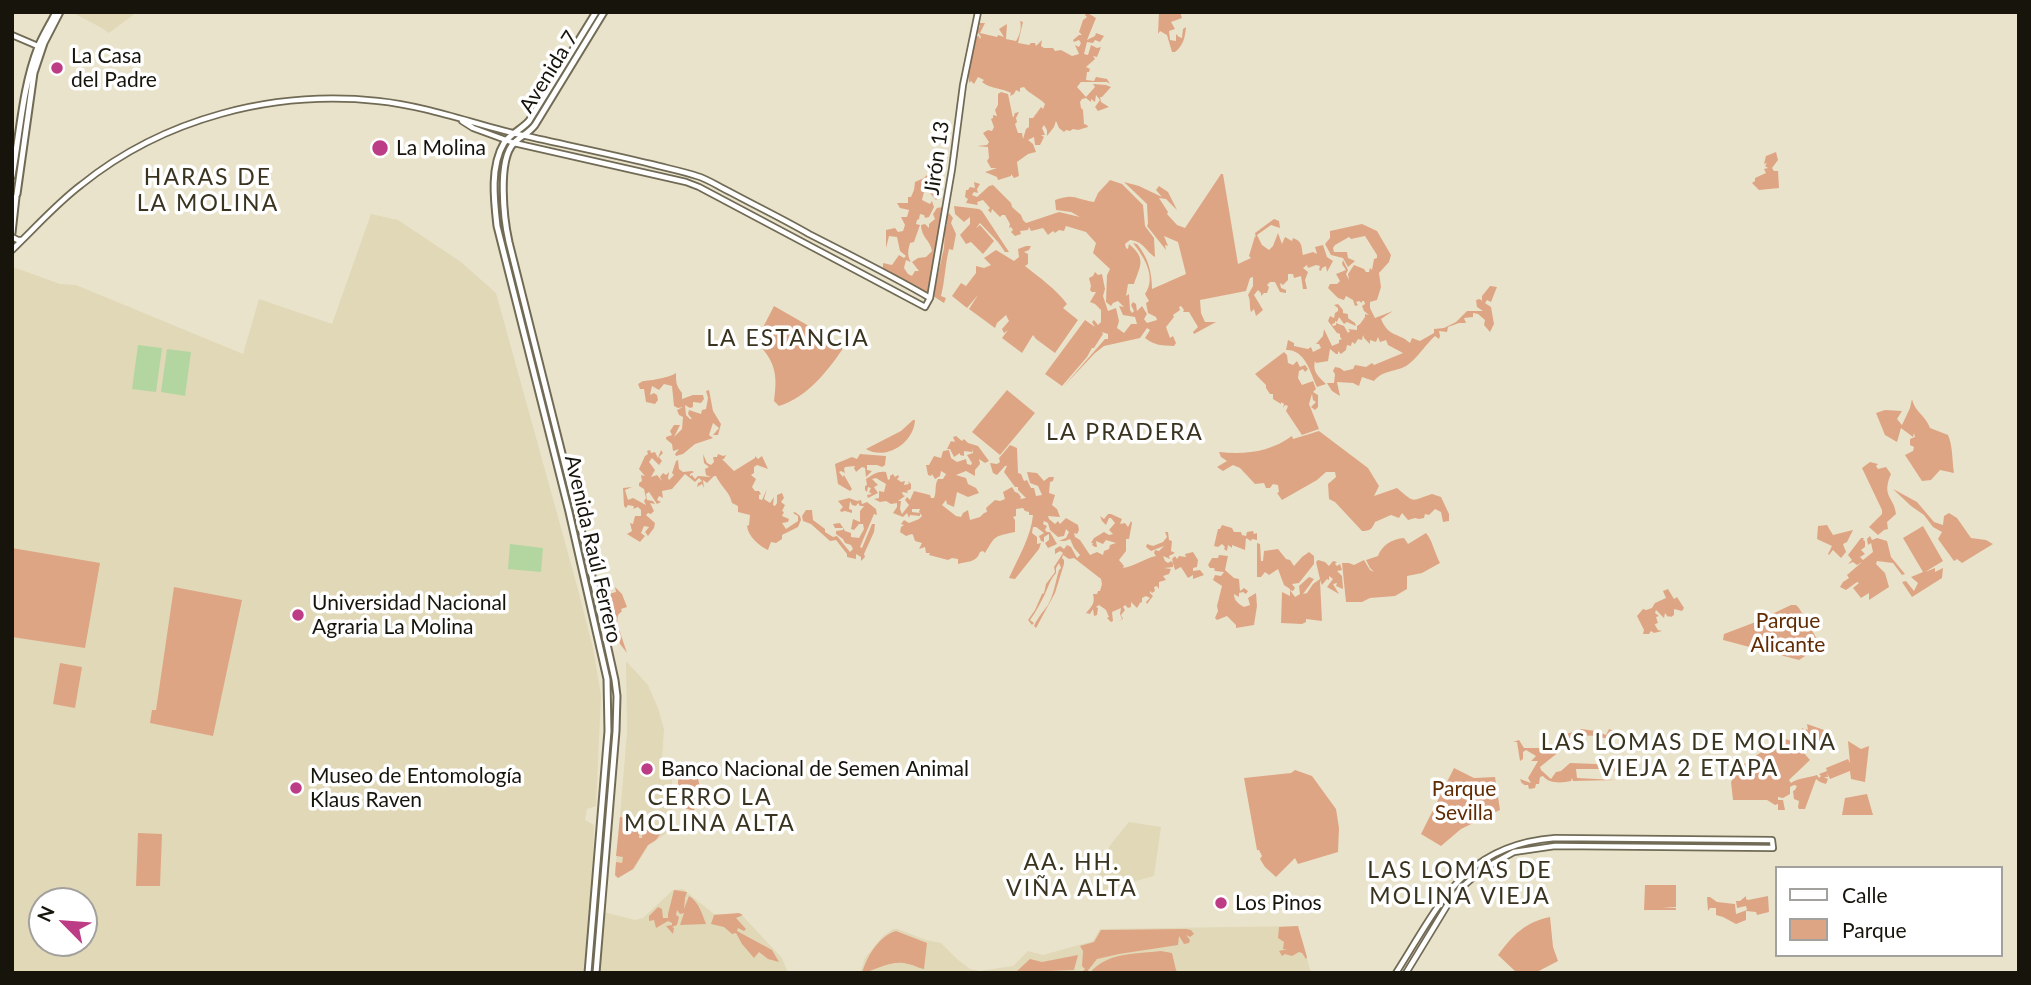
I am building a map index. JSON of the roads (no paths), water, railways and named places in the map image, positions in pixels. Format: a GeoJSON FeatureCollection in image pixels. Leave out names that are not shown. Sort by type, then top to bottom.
{"type":"FeatureCollection","features":[{"type":"Feature","properties":{"kind":"main road"},"geometry":{"type":"LineString","coordinates":[[12,176],[27,83],[40,47],[58,12]]}},
{"type":"Feature","properties":{"kind":"main road","name":"Avenida 7"},"geometry":{"type":"LineString","coordinates":[[506,140],[529,121],[596,17],[604,12]]}},
{"type":"Feature","properties":{"kind":"main road","name":"Avenida 7"},"geometry":{"type":"LineString","coordinates":[[514,143],[526,135],[542,115],[596,17]]}},
{"type":"Feature","properties":{"kind":"main road"},"geometry":{"type":"LineString","coordinates":[[12,235],[31,83],[40,47]]}},
{"type":"Feature","properties":{"kind":"main road","name":"Avenida Raúl Ferrero"},"geometry":{"type":"LineString","coordinates":[[506,140],[497,164],[494,207],[607,678],[608,731],[588,973]]}},
{"type":"Feature","properties":{"kind":"main road","name":"Avenida Raúl Ferrero"},"geometry":{"type":"LineString","coordinates":[[514,143],[506,162],[504,180],[503,202],[509,242],[577,511],[617,696],[596,973]]}},
{"type":"Feature","properties":{"kind":"main road"},"geometry":{"type":"LineString","coordinates":[[12,188],[15,198]]}},
{"type":"Feature","properties":{"kind":"main road"},"geometry":{"type":"LineString","coordinates":[[501,244],[509,242]]}},
{"type":"Feature","properties":{"kind":"street","name":"Jirón 13"},"geometry":{"type":"LineString","coordinates":[[514,143],[686,182],[925,307],[930,298],[963,85],[978,12]]}},
{"type":"Feature","properties":{"kind":"street"},"geometry":{"type":"LineString","coordinates":[[12,35],[40,47]]}},
{"type":"Feature","properties":{"kind":"street"},"geometry":{"type":"LineString","coordinates":[[12,250],[69,194],[110,163],[193,123],[278,102],[340,99],[379,101],[474,121],[698,176],[930,298]]}},
{"type":"Feature","properties":{"kind":"street"},"geometry":{"type":"LineString","coordinates":[[461,120],[473,128],[514,143]]}},
{"type":"Feature","properties":{"kind":"street"},"geometry":{"type":"LineString","coordinates":[[12,235],[20,240],[26,238]]}},
{"type":"Feature","properties":{"kind":"street"},"geometry":{"type":"LineString","coordinates":[[1396,973],[1448,891],[1467,872],[1514,844],[1555,838],[1772,840],[1773,848],[1549,847],[1522,850],[1496,860],[1468,881],[1454,896],[1406,973]]}},
{"type":"Feature","properties":{"kind":"street"},"geometry":{"type":"LineString","coordinates":[[1665,847],[1666,838]]}},
{"type":"Feature","properties":{"kind":"street"},"geometry":{"type":"LineString","coordinates":[[1699,847],[1697,843],[1700,839]]}},
{"type":"Feature","properties":{"kind":"street"},"geometry":{"type":"LineString","coordinates":[[1753,840],[1753,848]]}},
{"type":"Feature","properties":{"kind":"place","name":"La Casa del Padre"},"geometry":{"type":"Point","coordinates":[57,68]}},
{"type":"Feature","properties":{"kind":"place","name":"La Molina"},"geometry":{"type":"Point","coordinates":[380,148]}},
{"type":"Feature","properties":{"kind":"place","name":"Universidad Nacional Agraria La Molina"},"geometry":{"type":"Point","coordinates":[298,615]}},
{"type":"Feature","properties":{"kind":"place","name":"Banco Nacional de Semen Animal"},"geometry":{"type":"Point","coordinates":[647,769]}},
{"type":"Feature","properties":{"kind":"place","name":"Museo de Entomología Klaus Raven"},"geometry":{"type":"Point","coordinates":[296,788]}},
{"type":"Feature","properties":{"kind":"place","name":"Los Pinos"},"geometry":{"type":"Point","coordinates":[1221,903]}},
{"type":"Feature","properties":{"kind":"district","name":"HARAS DE LA MOLINA"},"geometry":{"type":"Point","coordinates":[208,191]}},
{"type":"Feature","properties":{"kind":"district","name":"LA ESTANCIA"},"geometry":{"type":"Point","coordinates":[788,339]}},
{"type":"Feature","properties":{"kind":"district","name":"LA PRADERA"},"geometry":{"type":"Point","coordinates":[1125,433]}},
{"type":"Feature","properties":{"kind":"district","name":"LAS LOMAS DE MOLINA VIEJA 2 ETAPA"},"geometry":{"type":"Point","coordinates":[1689,756]}},
{"type":"Feature","properties":{"kind":"district","name":"CERRO LA MOLINA ALTA"},"geometry":{"type":"Point","coordinates":[710,811]}},
{"type":"Feature","properties":{"kind":"district","name":"AA. HH. VIÑA ALTA"},"geometry":{"type":"Point","coordinates":[1072,876]}},
{"type":"Feature","properties":{"kind":"district","name":"LAS LOMAS DE MOLINA VIEJA"},"geometry":{"type":"Point","coordinates":[1460,884]}},
{"type":"Feature","properties":{"kind":"park label","name":"Parque Alicante"},"geometry":{"type":"Point","coordinates":[1788,633]}},
{"type":"Feature","properties":{"kind":"park label","name":"Parque Sevilla"},"geometry":{"type":"Point","coordinates":[1464,801]}}]}
